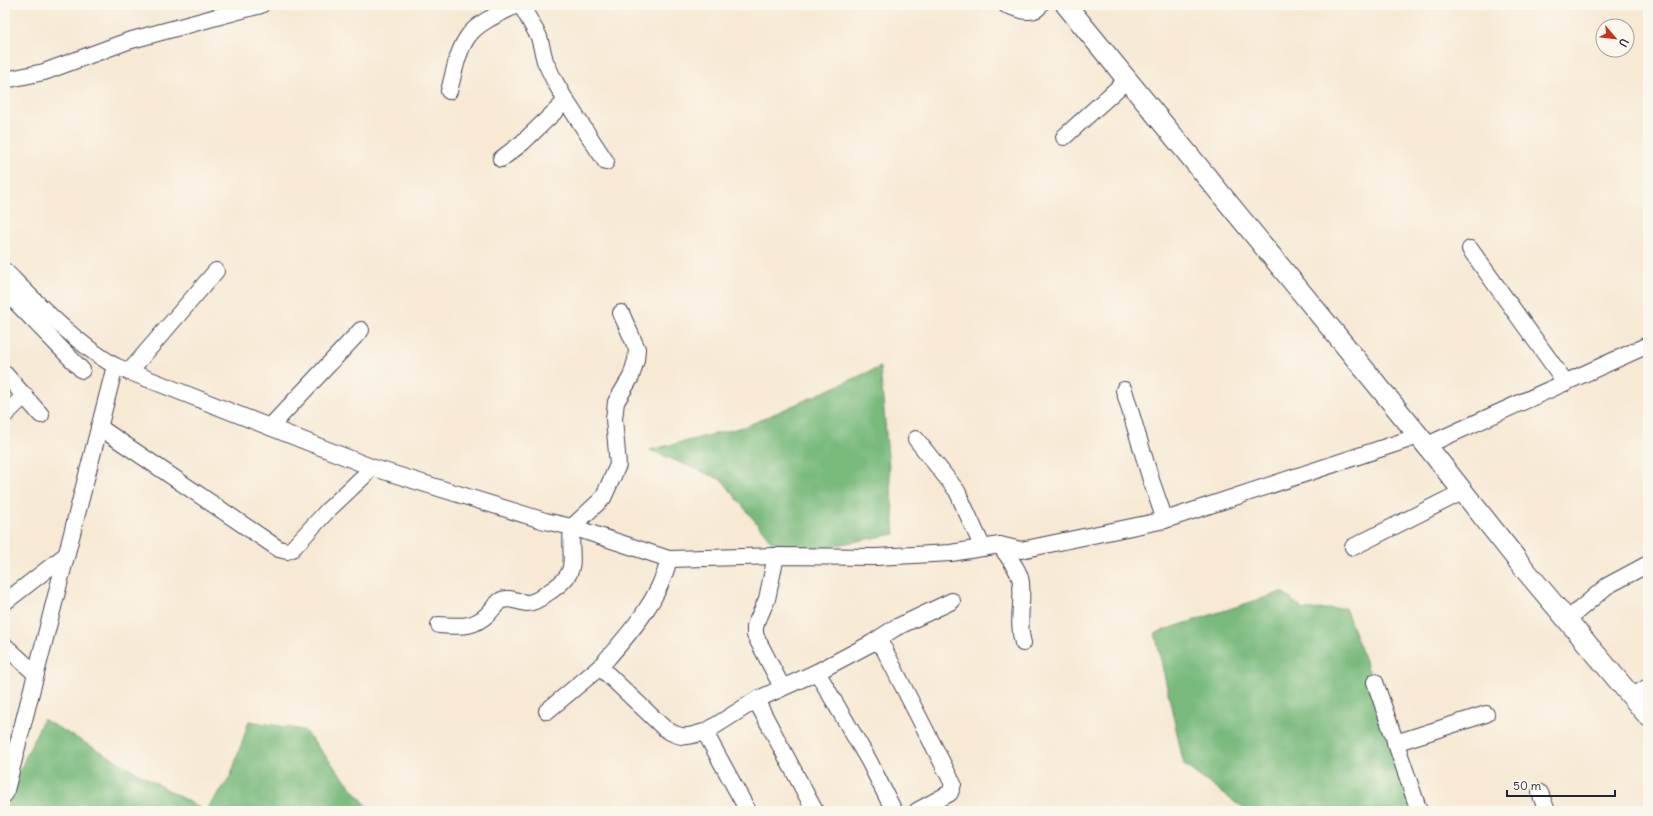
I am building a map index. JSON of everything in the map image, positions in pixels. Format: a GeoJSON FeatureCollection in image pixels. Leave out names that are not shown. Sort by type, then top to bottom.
{"type":"FeatureCollection","features":[{"type":"Feature","properties":{"kind":"main road"},"geometry":{"type":"LineString","coordinates":[[1066,5],[1128,79],[1462,492],[1648,716]]}},
{"type":"Feature","properties":{"kind":"street"},"geometry":{"type":"LineString","coordinates":[[5,80],[44,72],[128,42],[260,5]]}},
{"type":"Feature","properties":{"kind":"street"},"geometry":{"type":"LineString","coordinates":[[449,91],[456,65],[470,35],[486,21],[517,5]]}},
{"type":"Feature","properties":{"kind":"street"},"geometry":{"type":"LineString","coordinates":[[521,5],[539,37],[546,61],[566,101],[606,162]]}},
{"type":"Feature","properties":{"kind":"street"},"geometry":{"type":"LineString","coordinates":[[1006,5],[1033,11],[1039,8],[1040,5]]}},
{"type":"Feature","properties":{"kind":"street"},"geometry":{"type":"LineString","coordinates":[[1064,137],[1128,79]]}},
{"type":"Feature","properties":{"kind":"street"},"geometry":{"type":"LineString","coordinates":[[501,159],[522,143],[566,101]]}},
{"type":"Feature","properties":{"kind":"street"},"geometry":{"type":"LineString","coordinates":[[1470,249],[1566,383]]}},
{"type":"Feature","properties":{"kind":"street"},"geometry":{"type":"LineString","coordinates":[[5,271],[64,330],[94,353],[122,369],[370,467],[545,521],[572,527],[669,559],[776,556],[876,557],[951,553],[1000,545],[1021,550],[1165,520],[1422,441],[1566,383],[1648,345]]}},
{"type":"Feature","properties":{"kind":"street"},"geometry":{"type":"LineString","coordinates":[[5,794],[99,427],[122,369],[216,271]]}},
{"type":"Feature","properties":{"kind":"street"},"geometry":{"type":"LineString","coordinates":[[5,291],[82,370]]}},
{"type":"Feature","properties":{"kind":"street"},"geometry":{"type":"LineString","coordinates":[[440,625],[470,626],[478,622],[501,601],[507,599],[528,603],[539,599],[565,580],[571,570],[570,545],[572,527],[604,498],[618,465],[614,418],[616,402],[631,377],[636,360],[637,349],[621,314]]}},
{"type":"Feature","properties":{"kind":"street"},"geometry":{"type":"LineString","coordinates":[[270,427],[361,330]]}},
{"type":"Feature","properties":{"kind":"street"},"geometry":{"type":"LineString","coordinates":[[5,374],[25,395],[41,416]]}},
{"type":"Feature","properties":{"kind":"street"},"geometry":{"type":"LineString","coordinates":[[1124,390],[1151,480],[1165,520]]}},
{"type":"Feature","properties":{"kind":"street"},"geometry":{"type":"LineString","coordinates":[[5,415],[25,395]]}},
{"type":"Feature","properties":{"kind":"street"},"geometry":{"type":"LineString","coordinates":[[99,427],[279,549],[287,552],[292,549],[328,510],[358,482],[370,467]]}},
{"type":"Feature","properties":{"kind":"street"},"geometry":{"type":"LineString","coordinates":[[916,438],[957,491],[967,508],[983,548]]}},
{"type":"Feature","properties":{"kind":"street"},"geometry":{"type":"LineString","coordinates":[[1353,547],[1462,492]]}},
{"type":"Feature","properties":{"kind":"street"},"geometry":{"type":"LineString","coordinates":[[1000,545],[1017,571],[1021,582],[1020,632],[1023,643]]}},
{"type":"Feature","properties":{"kind":"street"},"geometry":{"type":"LineString","coordinates":[[5,602],[67,554]]}},
{"type":"Feature","properties":{"kind":"street"},"geometry":{"type":"LineString","coordinates":[[776,556],[767,599],[755,626],[756,635],[782,687]]}},
{"type":"Feature","properties":{"kind":"street"},"geometry":{"type":"LineString","coordinates":[[547,711],[600,667],[639,621],[664,578],[669,559]]}},
{"type":"Feature","properties":{"kind":"street"},"geometry":{"type":"LineString","coordinates":[[1567,620],[1607,586],[1648,564]]}},
{"type":"Feature","properties":{"kind":"street"},"geometry":{"type":"LineString","coordinates":[[600,667],[664,728],[675,736],[686,738],[707,732],[756,700],[817,672],[872,643],[895,628],[952,601]]}},
{"type":"Feature","properties":{"kind":"street"},"geometry":{"type":"LineString","coordinates":[[872,643],[878,643],[884,649],[953,784],[950,793],[917,811]]}},
{"type":"Feature","properties":{"kind":"street"},"geometry":{"type":"LineString","coordinates":[[5,646],[36,674]]}},
{"type":"Feature","properties":{"kind":"street"},"geometry":{"type":"LineString","coordinates":[[817,672],[869,761],[894,811]]}},
{"type":"Feature","properties":{"kind":"street"},"geometry":{"type":"LineString","coordinates":[[1374,682],[1419,811]]}},
{"type":"Feature","properties":{"kind":"street"},"geometry":{"type":"LineString","coordinates":[[1631,697],[1648,687]]}},
{"type":"Feature","properties":{"kind":"street"},"geometry":{"type":"LineString","coordinates":[[756,700],[815,811]]}},
{"type":"Feature","properties":{"kind":"street"},"geometry":{"type":"LineString","coordinates":[[1395,743],[1486,714]]}},
{"type":"Feature","properties":{"kind":"street"},"geometry":{"type":"LineString","coordinates":[[707,732],[707,736],[748,811]]}},
{"type":"Feature","properties":{"kind":"street"},"geometry":{"type":"LineString","coordinates":[[1540,793],[1547,811]]}},
{"type":"Feature","properties":{"kind":"green space"},"geometry":{"type":"Polygon","coordinates":[[[880,367],[895,534],[782,555],[722,480],[650,450],[747,426],[880,367]]]}},
{"type":"Feature","properties":{"kind":"green space"},"geometry":{"type":"Polygon","coordinates":[[[1282,592],[1304,610],[1345,608],[1422,811],[1247,811],[1184,765],[1155,633],[1282,592]]]}},
{"type":"Feature","properties":{"kind":"green space"},"geometry":{"type":"Polygon","coordinates":[[[43,719],[205,811],[5,811],[5,803],[43,719]]]}},
{"type":"Feature","properties":{"kind":"green space"},"geometry":{"type":"Polygon","coordinates":[[[249,721],[304,730],[371,811],[205,811],[230,778],[249,721]]]}}]}
